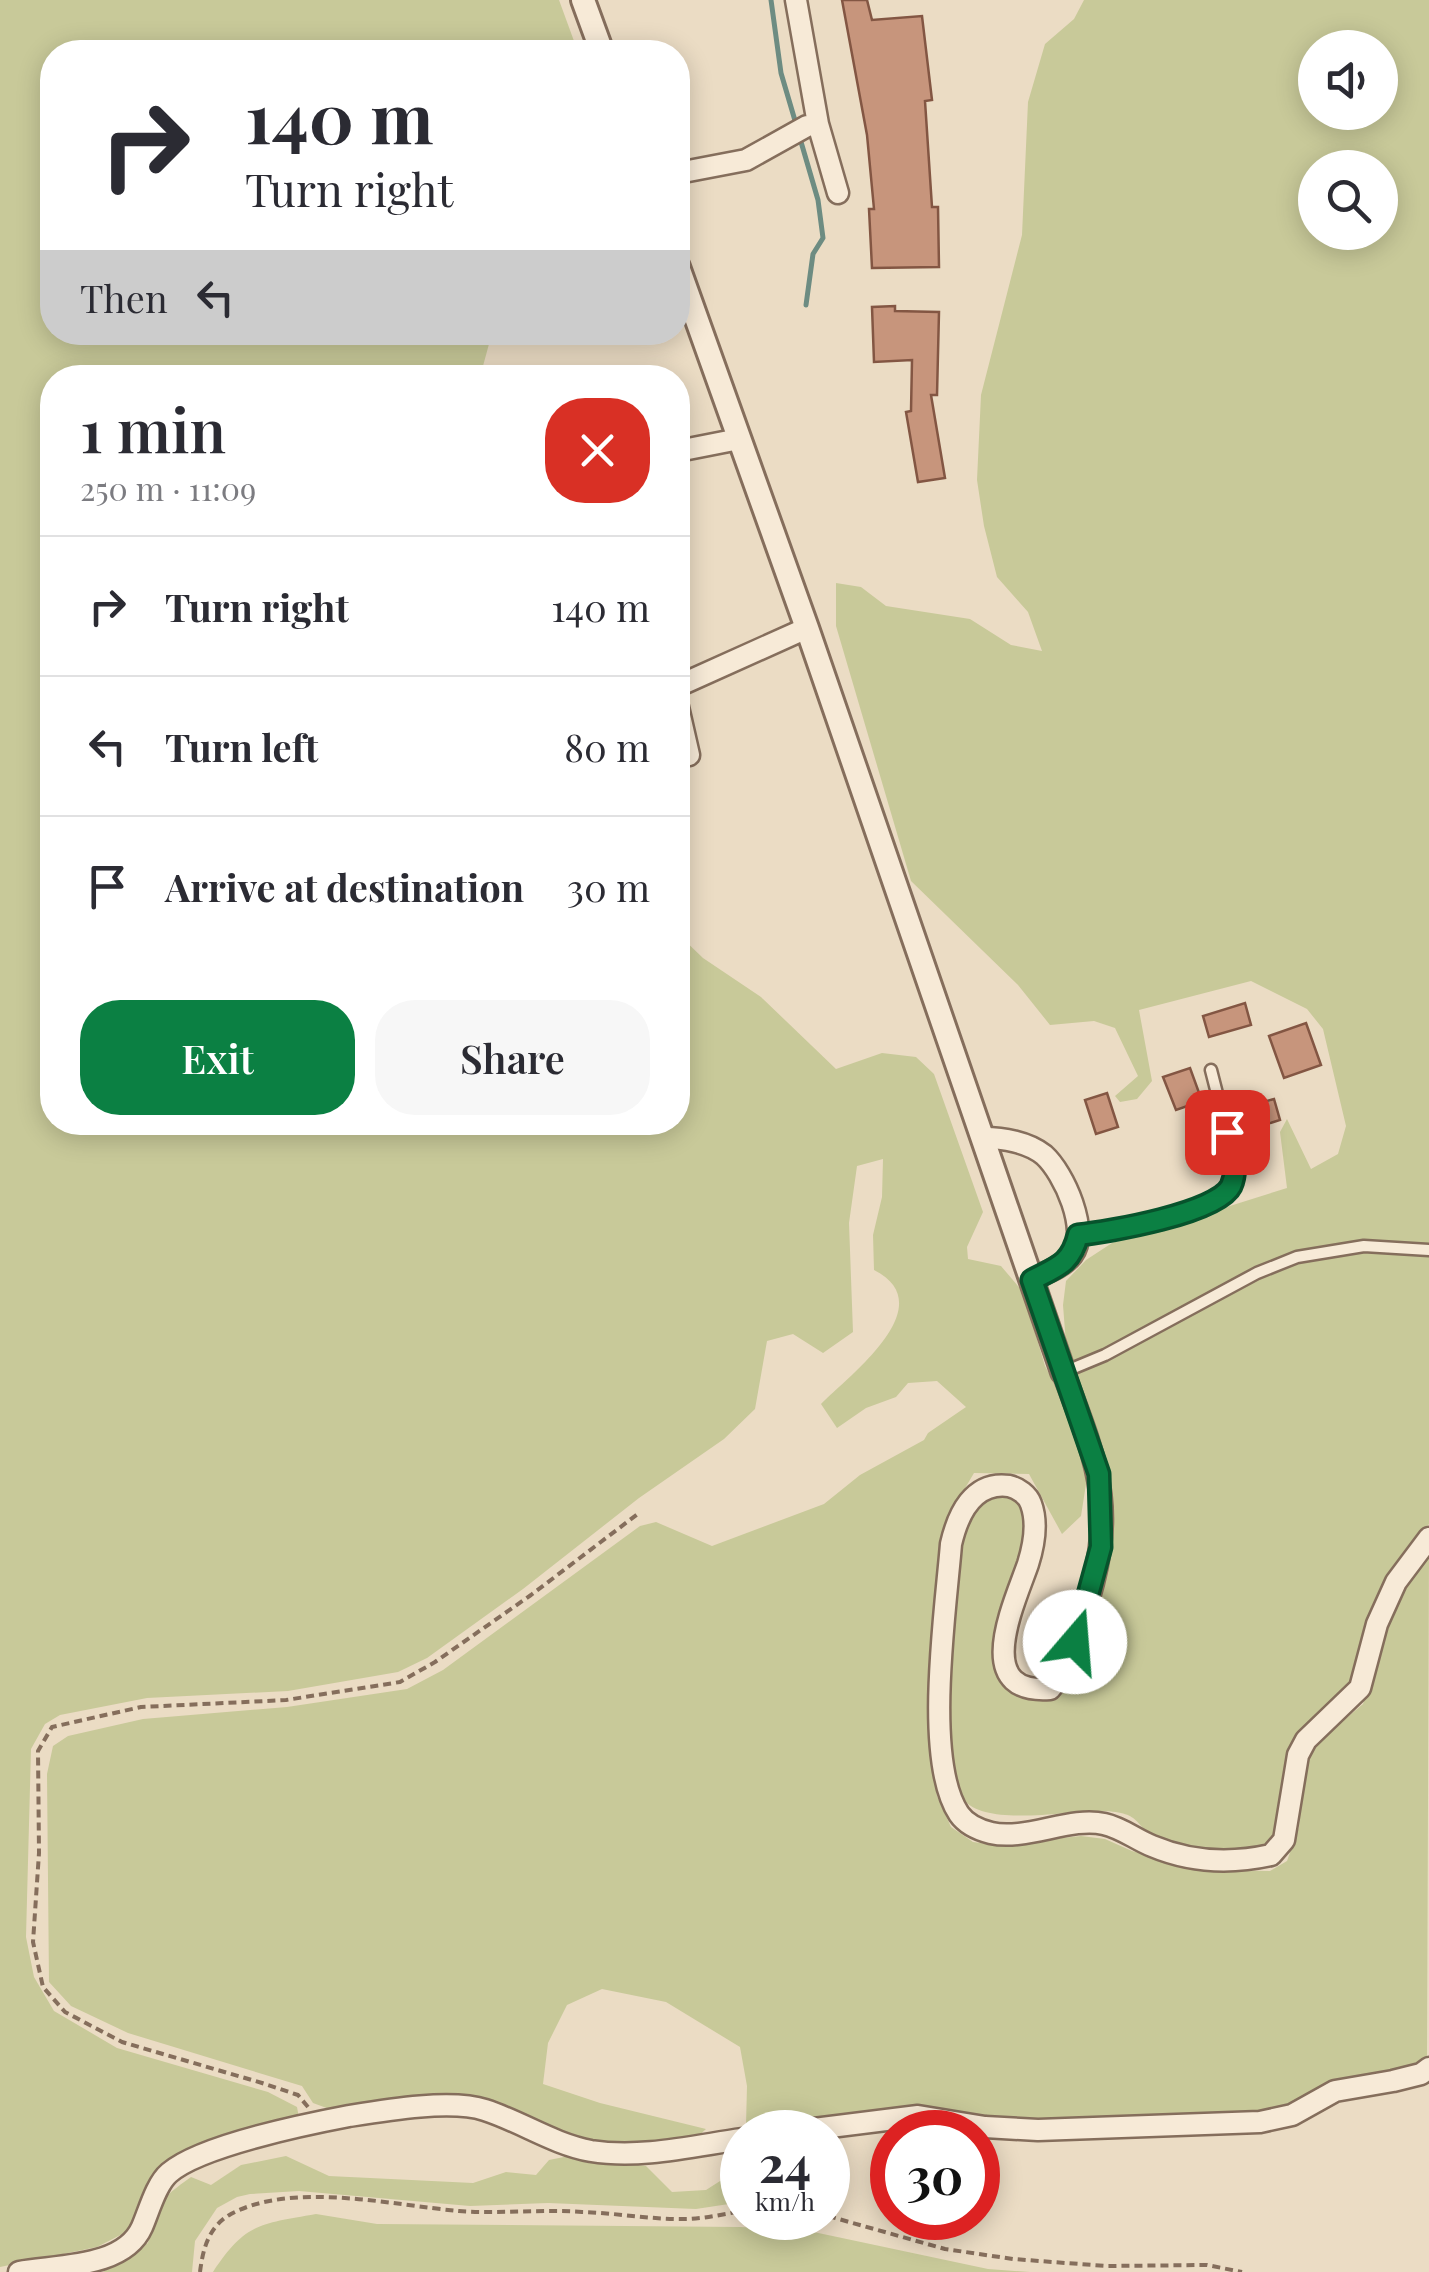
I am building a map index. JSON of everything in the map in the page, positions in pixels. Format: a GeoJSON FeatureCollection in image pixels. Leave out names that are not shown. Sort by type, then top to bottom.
{"type":"FeatureCollection","features":[{"type":"Feature","properties":{"kind":"street"},"geometry":{"type":"LineString","coordinates":[[583,0],[598,40]]}},
{"type":"Feature","properties":{"kind":"street"},"geometry":{"type":"LineString","coordinates":[[796,0],[806,128],[838,193]]}},
{"type":"Feature","properties":{"kind":"street"},"geometry":{"type":"LineString","coordinates":[[690,172],[746,160],[806,128]]}},
{"type":"Feature","properties":{"kind":"street"},"geometry":{"type":"LineString","coordinates":[[690,301],[1099,1474],[1101,1547],[1095,1578],[1064,1673],[1050,1689],[1024,1686],[1012,1679],[1004,1663],[1004,1634],[1010,1607],[1029,1561],[1036,1526],[1030,1500],[1015,1487],[992,1485],[971,1498],[956,1520],[944,1622],[938,1738],[949,1788],[960,1814],[976,1828],[1009,1834],[1100,1823],[1195,1859],[1271,1855],[1284,1840],[1298,1755],[1306,1740],[1360,1688],[1377,1624],[1396,1582],[1429,1538]]}},
{"type":"Feature","properties":{"kind":"street"},"geometry":{"type":"LineString","coordinates":[[690,448],[739,438]]}},
{"type":"Feature","properties":{"kind":"street"},"geometry":{"type":"LineString","coordinates":[[690,681],[807,628]]}},
{"type":"Feature","properties":{"kind":"street"},"geometry":{"type":"LineString","coordinates":[[984,1138],[1006,1138],[1044,1155],[1072,1198],[1078,1235],[1074,1254],[1032,1280]]}},
{"type":"Feature","properties":{"kind":"street"},"geometry":{"type":"LineString","coordinates":[[850,2124],[918,2116],[985,2128],[1038,2130],[1260,2122],[1292,2115],[1335,2091],[1422,2074],[1429,2068]]}},
{"type":"Feature","properties":{"kind":"street"},"geometry":{"type":"LineString","coordinates":[[19,2272],[100,2259],[123,2249],[138,2237],[166,2175],[190,2160],[275,2132],[352,2116],[472,2106],[562,2144],[592,2151],[645,2153],[720,2142]]}},
{"type":"Feature","properties":{"kind":"lane"},"geometry":{"type":"LineString","coordinates":[[1078,1235],[1132,1228],[1216,1200],[1230,1188],[1235,1164],[1211,1070]]}},
{"type":"Feature","properties":{"kind":"lane"},"geometry":{"type":"LineString","coordinates":[[1063,1372],[1105,1355],[1297,1256],[1364,1246],[1429,1250]]}},
{"type":"Feature","properties":{"kind":"path"},"geometry":{"type":"LineString","coordinates":[[320,2122],[298,2095],[122,2042],[65,2012],[44,1986],[33,1942],[39,1854],[38,1751],[52,1727],[142,1707],[286,1700],[400,1682],[531,1595],[639,1513]]}},
{"type":"Feature","properties":{"kind":"path"},"geometry":{"type":"LineString","coordinates":[[200,2272],[213,2228],[230,2215],[258,2203],[285,2198],[464,2211],[580,2211],[676,2219],[720,2214]]}},
{"type":"Feature","properties":{"kind":"path"},"geometry":{"type":"LineString","coordinates":[[850,2222],[945,2249],[1013,2259],[1106,2266],[1194,2264],[1242,2272]]}},
{"type":"Feature","properties":{"kind":"green space"},"geometry":{"type":"Polygon","coordinates":[[[0,0],[559,0],[574,40],[40,40],[40,345],[489,345],[483,365],[40,365],[40,1135],[690,1135],[690,946],[761,997],[836,1069],[882,1053],[916,1057],[934,1074],[983,1212],[967,1247],[968,1259],[1001,1266],[1023,1292],[1045,1366],[1071,1416],[1089,1465],[1081,1516],[1062,1534],[1029,1474],[974,1473],[951,1512],[936,1620],[929,1738],[937,1796],[951,1827],[973,1842],[995,1845],[1081,1836],[1105,1839],[1132,1851],[1200,1870],[1270,1871],[1287,1861],[1299,1827],[1304,1765],[1319,1741],[1363,1704],[1392,1615],[1429,1550],[1427,2057],[1404,2069],[1328,2085],[1292,2104],[1261,2113],[1105,2122],[1000,2119],[1000,2110],[907,2107],[850,2113],[850,2110],[746,2110],[747,2086],[740,2047],[666,2002],[602,1989],[567,2005],[548,2043],[543,2084],[600,2103],[706,2129],[696,2138],[641,2145],[584,2143],[489,2100],[436,2097],[332,2110],[313,2103],[302,2086],[128,2033],[71,2006],[49,1982],[47,1774],[53,1746],[68,1736],[143,1719],[287,1707],[407,1689],[443,1670],[640,1526],[656,1522],[712,1546],[824,1504],[860,1475],[924,1440],[928,1433],[966,1407],[937,1381],[908,1383],[896,1397],[866,1408],[837,1428],[821,1404],[869,1358],[895,1320],[899,1301],[893,1285],[874,1270],[873,1235],[882,1197],[883,1159],[857,1166],[849,1223],[853,1332],[823,1353],[793,1334],[767,1341],[755,1409],[724,1439],[427,1658],[398,1672],[288,1691],[147,1698],[60,1715],[45,1724],[31,1749],[26,1937],[34,1977],[54,2011],[117,2048],[268,2092],[297,2107],[299,2118],[216,2138],[177,2156],[160,2172],[130,2230],[97,2247],[0,2267],[0,0]]]}},
{"type":"Feature","properties":{"kind":"green space"},"geometry":{"type":"Polygon","coordinates":[[[1084,0],[1429,0],[1429,1524],[1396,1565],[1375,1600],[1353,1681],[1297,1739],[1287,1804],[1277,1831],[1257,1850],[1232,1855],[1169,1844],[1151,1835],[1132,1817],[1116,1812],[1028,1816],[974,1808],[963,1799],[951,1752],[948,1675],[952,1597],[964,1531],[980,1504],[992,1497],[1014,1496],[1025,1506],[1024,1547],[1000,1631],[1022,1695],[1042,1699],[1060,1692],[1075,1674],[1093,1619],[1108,1537],[1096,1442],[1066,1344],[1066,1281],[1086,1260],[1112,1243],[1287,1188],[1280,1132],[1287,1119],[1311,1169],[1338,1154],[1346,1126],[1323,1029],[1307,1009],[1251,981],[1139,1010],[1152,1081],[1137,1099],[1120,1102],[1115,1096],[1138,1076],[1115,1028],[1094,1021],[1050,1025],[1018,985],[911,881],[836,626],[836,583],[861,587],[886,606],[970,619],[1011,645],[1042,651],[1028,612],[997,577],[977,480],[981,395],[1022,235],[1028,102],[1045,44],[1074,19],[1084,0]]]}},
{"type":"Feature","properties":{"kind":"green space"},"geometry":{"type":"Polygon","coordinates":[[[286,2156],[329,2176],[473,2183],[506,2172],[536,2175],[549,2160],[569,2156],[646,2166],[672,2192],[706,2190],[720,2181],[720,2205],[696,2209],[548,2203],[470,2206],[299,2191],[250,2194],[217,2208],[195,2241],[192,2272],[103,2272],[148,2243],[154,2219],[172,2191],[191,2177],[211,2185],[241,2165],[286,2156]]]}},
{"type":"Feature","properties":{"kind":"green space"},"geometry":{"type":"Polygon","coordinates":[[[316,2214],[377,2224],[720,2227],[720,2240],[850,2240],[988,2269],[1030,2272],[213,2272],[246,2234],[281,2220],[316,2214]]]}},
{"type":"Feature","properties":{"kind":"building"},"geometry":{"type":"Polygon","coordinates":[[[842,0],[867,0],[872,20],[922,16],[932,100],[925,101],[932,207],[938,207],[939,267],[872,268],[869,209],[874,209],[867,135],[842,0]]]}},
{"type":"Feature","properties":{"kind":"building"},"geometry":{"type":"Polygon","coordinates":[[[895,306],[895,311],[939,312],[937,395],[931,395],[945,478],[918,482],[906,412],[911,411],[912,360],[874,362],[872,307],[895,306]]]}},
{"type":"Feature","properties":{"kind":"building"},"geometry":{"type":"Polygon","coordinates":[[[1245,1003],[1251,1025],[1209,1037],[1203,1016],[1245,1003]]]}},
{"type":"Feature","properties":{"kind":"building"},"geometry":{"type":"Polygon","coordinates":[[[1306,1023],[1321,1065],[1284,1078],[1269,1036],[1306,1023]]]}},
{"type":"Feature","properties":{"kind":"building"},"geometry":{"type":"Polygon","coordinates":[[[1190,1068],[1202,1101],[1176,1110],[1163,1077],[1190,1068]]]}},
{"type":"Feature","properties":{"kind":"building"},"geometry":{"type":"Polygon","coordinates":[[[1107,1093],[1118,1127],[1096,1134],[1085,1100],[1107,1093]]]}},
{"type":"Feature","properties":{"kind":"building"},"geometry":{"type":"Polygon","coordinates":[[[1274,1099],[1280,1120],[1241,1132],[1235,1110],[1274,1099]]]}},
{"type":"Feature","properties":{"kind":"waterway"},"geometry":{"type":"LineString","coordinates":[[771,0],[781,73],[796,124]]}},
{"type":"Feature","properties":{"kind":"waterway"},"geometry":{"type":"LineString","coordinates":[[799,135],[818,200],[823,238],[813,254],[806,305]]}},
{"type":"Feature","properties":{"kind":"route"},"geometry":{"type":"LineString","coordinates":[[1075,1642],[1101,1547],[1099,1474],[1032,1280],[1074,1254],[1078,1235],[1132,1228],[1216,1200],[1230,1188],[1235,1164],[1227,1132]]}}]}
